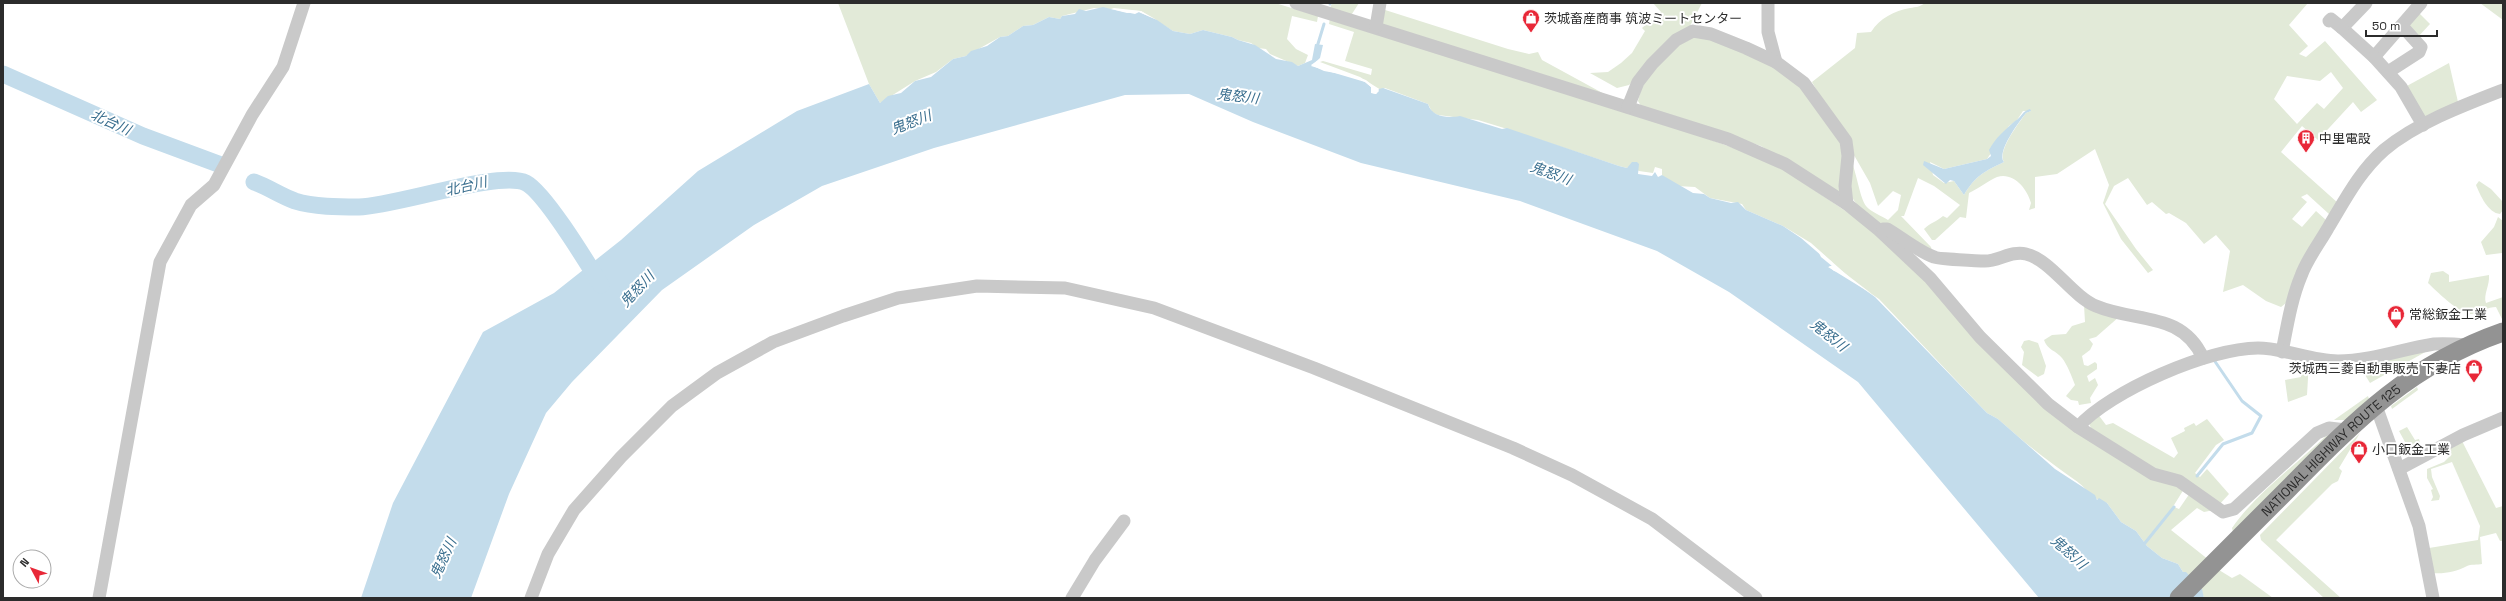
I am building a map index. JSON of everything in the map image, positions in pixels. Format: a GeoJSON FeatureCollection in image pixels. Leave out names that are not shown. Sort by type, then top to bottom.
{"type":"FeatureCollection","features":[{"type":"Feature","properties":{"kind":"highway","name":"NATIONAL HIGHWAY ROUTE 125"},"geometry":{"type":"LineString","coordinates":[[2178,598],[2346,430],[2375,403],[2409,379],[2468,345],[2503,332]]}},
{"type":"Feature","properties":{"kind":"street"},"geometry":{"type":"LineString","coordinates":[[99,598],[160,262],[191,205],[214,185],[252,115],[283,67],[304,3]]}},
{"type":"Feature","properties":{"kind":"street"},"geometry":{"type":"LineString","coordinates":[[1296,3],[1628,107],[1754,149],[1804,175],[1847,204],[1879,230],[1930,278],[2016,375],[2048,404],[2078,427],[2153,474],[2179,480],[2224,512],[2234,509],[2288,457],[2317,433],[2329,428],[2346,430]]}},
{"type":"Feature","properties":{"kind":"street"},"geometry":{"type":"LineString","coordinates":[[1376,27],[1380,3]]}},
{"type":"Feature","properties":{"kind":"street"},"geometry":{"type":"LineString","coordinates":[[1768,3],[1768,32],[1776,62]]}},
{"type":"Feature","properties":{"kind":"street"},"geometry":{"type":"LineString","coordinates":[[2342,28],[2366,3]]}},
{"type":"Feature","properties":{"kind":"street"},"geometry":{"type":"LineString","coordinates":[[2374,57],[2421,3]]}},
{"type":"Feature","properties":{"kind":"street"},"geometry":{"type":"LineString","coordinates":[[2329,21],[2331,19],[2342,28],[2374,57],[2402,87],[2423,125]]}},
{"type":"Feature","properties":{"kind":"street"},"geometry":{"type":"LineString","coordinates":[[2388,72],[2414,56],[2421,47],[2402,26]]}},
{"type":"Feature","properties":{"kind":"street"},"geometry":{"type":"LineString","coordinates":[[1628,107],[1638,82],[1652,64],[1676,40],[1693,31],[1711,34],[1776,62],[1804,83],[1846,141],[1848,156],[1845,186],[1847,204]]}},
{"type":"Feature","properties":{"kind":"street"},"geometry":{"type":"LineString","coordinates":[[2282,352],[2290,309],[2301,275],[2349,191],[2385,150],[2423,125],[2458,107],[2503,90]]}},
{"type":"Feature","properties":{"kind":"street"},"geometry":{"type":"LineString","coordinates":[[1879,230],[1887,229],[1934,258],[1984,261],[2015,253],[2028,254],[2060,277],[2084,300],[2097,307],[2180,328],[2195,343],[2203,358]]}},
{"type":"Feature","properties":{"kind":"street"},"geometry":{"type":"LineString","coordinates":[[531,598],[548,554],[574,510],[672,406],[717,373],[773,342],[842,316],[898,298],[977,286],[1065,288],[1154,308],[1314,368],[1498,442],[1572,475],[1652,519],[1756,598]]}},
{"type":"Feature","properties":{"kind":"street"},"geometry":{"type":"LineString","coordinates":[[2078,427],[2088,415],[2131,389],[2203,358],[2259,348],[2338,361],[2401,352],[2435,344],[2468,345]]}},
{"type":"Feature","properties":{"kind":"street"},"geometry":{"type":"LineString","coordinates":[[2375,403],[2399,469],[2425,549],[2433,598]]}},
{"type":"Feature","properties":{"kind":"street"},"geometry":{"type":"LineString","coordinates":[[2399,469],[2463,435],[2503,418]]}},
{"type":"Feature","properties":{"kind":"street"},"geometry":{"type":"LineString","coordinates":[[1072,598],[1095,560],[1124,521]]}},
{"type":"Feature","properties":{"kind":"green space"},"geometry":{"type":"Polygon","coordinates":[[[838,3],[1275,3],[1318,16],[1317,22],[1292,16],[1287,39],[1296,49],[1308,55],[1305,63],[1298,66],[1270,54],[1266,49],[1258,48],[1251,43],[1232,37],[1203,30],[1190,34],[1173,31],[1141,11],[1094,8],[1062,16],[1060,19],[1049,17],[1033,25],[1023,26],[1008,36],[1000,37],[966,56],[953,59],[936,72],[915,81],[880,103],[869,84],[838,3]]]}},
{"type":"Feature","properties":{"kind":"green space"},"geometry":{"type":"Polygon","coordinates":[[[1332,3],[1359,3],[1350,17],[1329,11],[1332,3]]]}},
{"type":"Feature","properties":{"kind":"green space"},"geometry":{"type":"Polygon","coordinates":[[[1653,3],[1702,3],[1690,26],[1629,85],[1617,88],[1590,73],[1608,72],[1632,53],[1645,31],[1642,28],[1661,12],[1653,3]]]}},
{"type":"Feature","properties":{"kind":"green space"},"geometry":{"type":"Polygon","coordinates":[[[2308,3],[2289,25],[2308,46],[2299,54],[2306,57],[2325,41],[2377,100],[2361,112],[2353,102],[2318,140],[2302,126],[2281,152],[2338,203],[2332,214],[2329,214],[2307,194],[2301,197],[2307,202],[2292,219],[2302,227],[2316,211],[2326,220],[2290,300],[2281,307],[2266,301],[2243,285],[2223,292],[2230,251],[2216,235],[2204,244],[2186,223],[2169,213],[2166,214],[2152,202],[2147,205],[2128,178],[2114,186],[2105,204],[2136,249],[2153,270],[2148,273],[2121,239],[2103,203],[2109,185],[2095,149],[2057,174],[2035,177],[2035,208],[2029,210],[2031,203],[2029,198],[2023,187],[2014,179],[2003,176],[1991,180],[1969,193],[1966,218],[1960,217],[1935,240],[1932,240],[1924,229],[1943,216],[1947,218],[1960,205],[1934,186],[1918,178],[1904,216],[1901,216],[1931,247],[1933,255],[1896,235],[1869,217],[1851,196],[1848,179],[1852,163],[1862,198],[1866,206],[1871,210],[1888,220],[1898,210],[1901,195],[1893,191],[1878,206],[1870,183],[1812,82],[1855,48],[1857,33],[1871,32],[1883,19],[1888,16],[1898,11],[1918,7],[1923,4],[2308,3]],[[2331,72],[2320,81],[2287,76],[2274,99],[2297,124],[2317,103],[2324,109],[2343,88],[2331,72]],[[2023,111],[2017,120],[2009,126],[1987,159],[1944,169],[1930,162],[1933,175],[1944,183],[1954,181],[1964,195],[1976,179],[1991,168],[2004,162],[2003,157],[2006,144],[2026,113],[2031,111],[2023,111]]]}},
{"type":"Feature","properties":{"kind":"green space"},"geometry":{"type":"Polygon","coordinates":[[[2480,3],[2503,3],[2503,20],[2480,3]]]}},
{"type":"Feature","properties":{"kind":"green space"},"geometry":{"type":"Polygon","coordinates":[[[1382,9],[1508,49],[1529,54],[1538,52],[1542,60],[1608,96],[1384,25],[1380,20],[1382,9]]]}},
{"type":"Feature","properties":{"kind":"green space"},"geometry":{"type":"Polygon","coordinates":[[[2417,11],[2430,24],[2417,38],[2407,28],[2417,11]]]}},
{"type":"Feature","properties":{"kind":"green space"},"geometry":{"type":"Polygon","coordinates":[[[1330,18],[1648,118],[1771,161],[1862,222],[1904,259],[2023,384],[2184,489],[2166,518],[2174,507],[2179,509],[2190,493],[2214,510],[2204,512],[2197,508],[2171,530],[2209,560],[2191,577],[2183,572],[2178,564],[2162,558],[2147,546],[2136,531],[2121,522],[2107,503],[2093,497],[2079,483],[2035,451],[1998,419],[1987,413],[1879,299],[1857,284],[1811,243],[1783,226],[1746,210],[1742,204],[1710,198],[1695,187],[1677,186],[1665,179],[1662,175],[1662,169],[1655,167],[1653,173],[1639,171],[1630,166],[1627,168],[1619,166],[1478,120],[1438,115],[1432,112],[1428,104],[1385,88],[1381,90],[1360,77],[1320,62],[1323,61],[1371,75],[1372,69],[1345,61],[1354,32],[1329,24],[1330,18]]]}},
{"type":"Feature","properties":{"kind":"green space"},"geometry":{"type":"Polygon","coordinates":[[[1689,37],[1707,37],[1772,65],[1801,86],[1844,147],[1841,195],[1761,146],[1641,106],[1638,101],[1641,90],[1651,72],[1671,50],[1689,37]]]}},
{"type":"Feature","properties":{"kind":"green space"},"geometry":{"type":"Polygon","coordinates":[[[2449,63],[2458,102],[2423,122],[2405,87],[2449,63]]]}},
{"type":"Feature","properties":{"kind":"green space"},"geometry":{"type":"Polygon","coordinates":[[[2479,181],[2491,189],[2503,202],[2503,210],[2500,214],[2496,213],[2485,203],[2476,185],[2479,181]]]}},
{"type":"Feature","properties":{"kind":"green space"},"geometry":{"type":"Polygon","coordinates":[[[2498,217],[2503,221],[2503,255],[2502,253],[2486,255],[2481,242],[2494,227],[2498,217]]]}},
{"type":"Feature","properties":{"kind":"green space"},"geometry":{"type":"Polygon","coordinates":[[[2443,271],[2449,275],[2449,282],[2489,275],[2485,300],[2486,303],[2503,297],[2503,321],[2496,307],[2468,314],[2456,307],[2437,292],[2428,283],[2431,273],[2443,271]]]}},
{"type":"Feature","properties":{"kind":"green space"},"geometry":{"type":"Polygon","coordinates":[[[2084,305],[2120,316],[2096,337],[2089,339],[2093,344],[2090,350],[2082,356],[2084,365],[2088,366],[2095,362],[2097,364],[2097,369],[2087,376],[2089,382],[2095,378],[2098,385],[2090,398],[2091,403],[2079,405],[2078,401],[2071,400],[2066,396],[2075,385],[2066,364],[2060,356],[2047,346],[2044,340],[2052,335],[2066,334],[2072,326],[2085,322],[2084,305]]]}},
{"type":"Feature","properties":{"kind":"green space"},"geometry":{"type":"Polygon","coordinates":[[[2029,340],[2038,343],[2046,366],[2044,374],[2038,377],[2022,365],[2024,352],[2021,347],[2024,341],[2029,340]]]}},
{"type":"Feature","properties":{"kind":"green space"},"geometry":{"type":"Polygon","coordinates":[[[2436,346],[2370,383],[2359,365],[2436,346]]]}},
{"type":"Feature","properties":{"kind":"green space"},"geometry":{"type":"Polygon","coordinates":[[[2301,361],[2309,361],[2307,395],[2288,402],[2285,380],[2301,377],[2301,361]]]}},
{"type":"Feature","properties":{"kind":"green space"},"geometry":{"type":"Polygon","coordinates":[[[2417,387],[2418,390],[2392,409],[2391,406],[2417,387]]]}},
{"type":"Feature","properties":{"kind":"green space"},"geometry":{"type":"Polygon","coordinates":[[[2368,396],[2369,399],[2347,420],[2334,420],[2368,396]]]}},
{"type":"Feature","properties":{"kind":"green space"},"geometry":{"type":"Polygon","coordinates":[[[2097,413],[2106,425],[2113,423],[2174,458],[2178,453],[2171,438],[2185,431],[2184,428],[2194,423],[2196,426],[2207,419],[2224,440],[2216,445],[2195,473],[2200,477],[2207,469],[2229,494],[2218,506],[2157,472],[2092,431],[2089,423],[2097,413]]]}},
{"type":"Feature","properties":{"kind":"green space"},"geometry":{"type":"Polygon","coordinates":[[[2407,427],[2415,440],[2419,439],[2423,453],[2419,455],[2414,444],[2404,450],[2405,442],[2399,431],[2407,427]]]}},
{"type":"Feature","properties":{"kind":"green space"},"geometry":{"type":"Polygon","coordinates":[[[2360,433],[2339,468],[2342,471],[2338,481],[2332,484],[2276,540],[2341,598],[2324,598],[2261,540],[2260,535],[2360,433]]]}},
{"type":"Feature","properties":{"kind":"green space"},"geometry":{"type":"Polygon","coordinates":[[[2327,435],[2332,435],[2234,536],[2232,528],[2253,502],[2327,435]]]}},
{"type":"Feature","properties":{"kind":"green space"},"geometry":{"type":"Polygon","coordinates":[[[2461,439],[2496,508],[2503,506],[2503,541],[2500,541],[2496,533],[2480,537],[2482,564],[2468,565],[2459,570],[2450,572],[2432,573],[2429,548],[2478,540],[2480,526],[2452,462],[2431,469],[2432,477],[2440,496],[2439,500],[2431,501],[2433,497],[2431,490],[2433,489],[2427,478],[2427,469],[2444,462],[2449,457],[2444,449],[2461,439]]]}},
{"type":"Feature","properties":{"kind":"green space"},"geometry":{"type":"Polygon","coordinates":[[[2219,570],[2232,578],[2240,574],[2273,598],[2204,598],[2201,588],[2219,570]]]}},
{"type":"Feature","properties":{"kind":"water","name":"鬼怒川"},"geometry":{"type":"Polygon","coordinates":[[[1103,7],[1127,13],[1139,12],[1157,20],[1173,31],[1190,34],[1203,30],[1232,37],[1255,45],[1276,59],[1292,62],[1298,66],[1312,60],[1315,44],[1323,45],[1320,58],[1311,66],[1365,82],[1371,87],[1372,93],[1376,94],[1379,89],[1383,88],[1428,104],[1433,112],[1441,116],[1460,116],[1502,129],[1507,128],[1619,166],[1627,168],[1632,162],[1637,162],[1639,164],[1638,174],[1652,176],[1655,172],[1658,177],[1662,175],[1693,193],[1704,194],[1710,198],[1731,203],[1738,202],[1746,210],[1783,226],[1801,238],[1830,263],[1832,266],[1829,266],[1834,271],[1840,272],[1875,297],[1987,413],[1998,419],[2055,469],[2095,495],[2097,500],[2099,498],[2107,503],[2121,522],[2136,531],[2147,546],[2162,558],[2178,564],[2183,572],[2186,572],[2202,589],[2204,598],[2039,598],[1858,382],[1729,292],[1657,251],[1520,201],[1361,163],[1253,122],[1189,94],[1125,95],[934,148],[822,186],[754,225],[662,290],[572,382],[546,413],[509,494],[471,598],[361,598],[393,503],[483,332],[554,293],[621,240],[698,171],[797,111],[869,84],[880,103],[888,96],[901,93],[915,81],[931,77],[953,59],[966,56],[971,51],[987,46],[1000,37],[1008,36],[1023,26],[1033,25],[1049,17],[1060,19],[1062,16],[1075,14],[1079,9],[1086,11],[1103,7]]]}},
{"type":"Feature","properties":{"kind":"water"},"geometry":{"type":"Polygon","coordinates":[[[2030,109],[2031,111],[2026,113],[2009,137],[2003,151],[2002,157],[2004,162],[1991,168],[1976,179],[1964,195],[1954,181],[1950,180],[1946,184],[1923,165],[1924,161],[1944,169],[1987,159],[1991,156],[1989,150],[1997,138],[2027,110],[2030,109]]]}},
{"type":"Feature","properties":{"kind":"pier"},"geometry":{"type":"Polygon","coordinates":[[[1111,9],[1141,11],[1157,20],[1139,12],[1135,14],[1111,9]]]}},
{"type":"Feature","properties":{"kind":"pier"},"geometry":{"type":"Polygon","coordinates":[[[1317,61],[1319,62],[1315,65],[1366,80],[1372,85],[1373,91],[1375,92],[1377,88],[1379,91],[1376,94],[1371,93],[1371,87],[1365,82],[1352,76],[1324,71],[1311,65],[1317,61]]]}},
{"type":"Feature","properties":{"kind":"pier"},"geometry":{"type":"Polygon","coordinates":[[[1817,249],[1832,262],[1835,269],[1842,271],[1872,294],[1828,267],[1832,266],[1821,257],[1817,249]]]}},
{"type":"Feature","properties":{"kind":"waterway"},"geometry":{"type":"LineString","coordinates":[[1317,47],[1324,24]]}},
{"type":"Feature","properties":{"kind":"waterway","name":"北台川"},"geometry":{"type":"LineString","coordinates":[[3,74],[143,136],[221,165]]}},
{"type":"Feature","properties":{"kind":"waterway","name":"北台川"},"geometry":{"type":"LineString","coordinates":[[254,182],[302,203],[351,207],[376,205],[494,181],[513,180],[526,183],[534,189],[555,214],[601,285]]}},
{"type":"Feature","properties":{"kind":"waterway"},"geometry":{"type":"LineString","coordinates":[[2197,476],[2223,444],[2252,433],[2261,416],[2242,401],[2214,360]]}},
{"type":"Feature","properties":{"kind":"waterway"},"geometry":{"type":"LineString","coordinates":[[2145,543],[2174,507]]}},
{"type":"Feature","properties":{"kind":"place","name":"茨城畜産商事 筑波ミートセンター"},"geometry":{"type":"Point","coordinates":[1531,33]}},
{"type":"Feature","properties":{"kind":"place","name":"中里電設"},"geometry":{"type":"Point","coordinates":[2306,153]}},
{"type":"Feature","properties":{"kind":"place","name":"常総鈑金工業"},"geometry":{"type":"Point","coordinates":[2396,329]}},
{"type":"Feature","properties":{"kind":"place","name":"茨城西三菱自動車販売 下妻店"},"geometry":{"type":"Point","coordinates":[2474,383]}},
{"type":"Feature","properties":{"kind":"place","name":"小口鈑金工業"},"geometry":{"type":"Point","coordinates":[2359,464]}}]}
